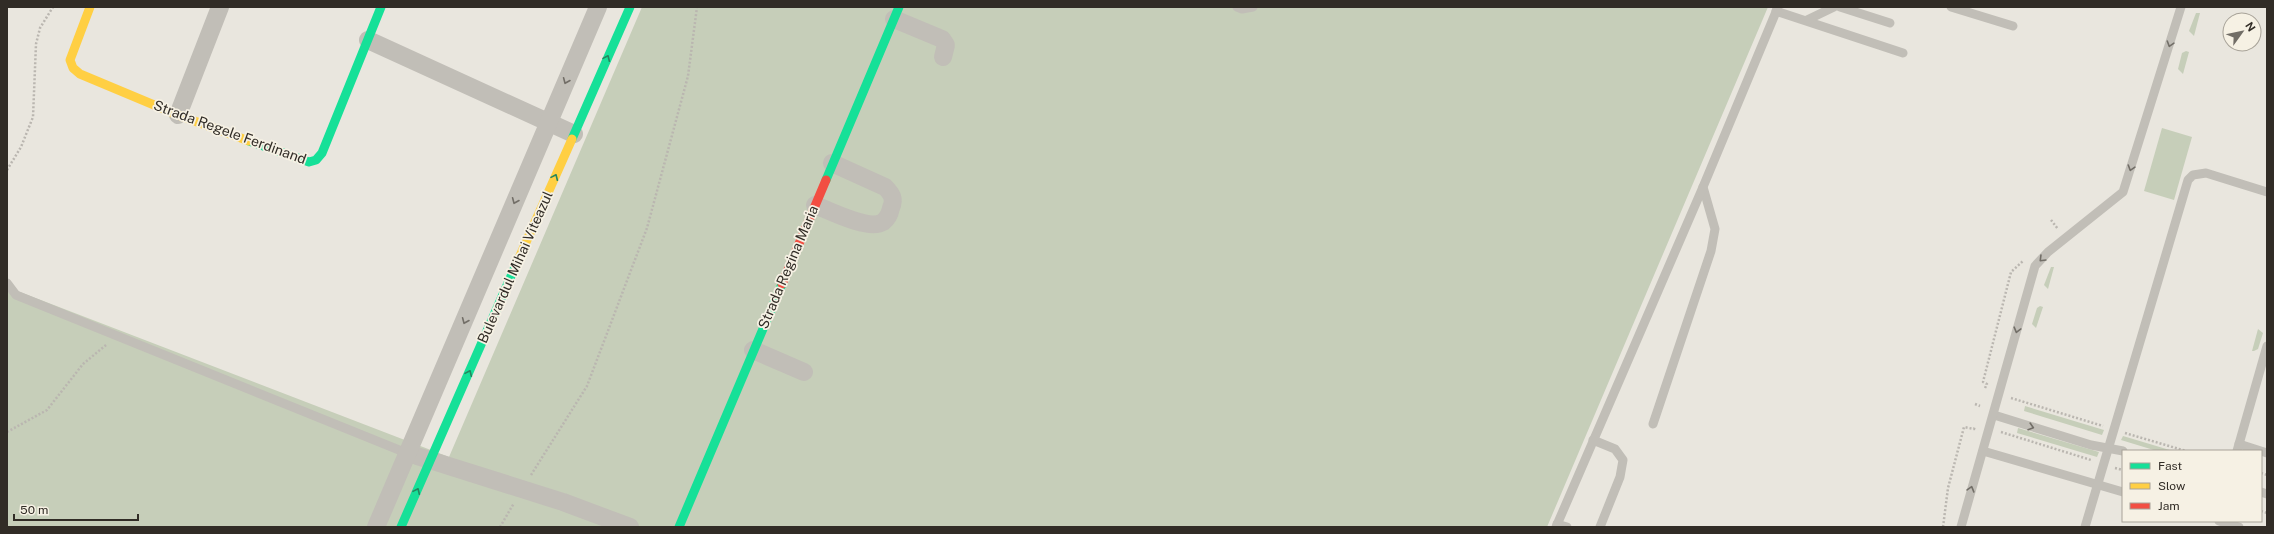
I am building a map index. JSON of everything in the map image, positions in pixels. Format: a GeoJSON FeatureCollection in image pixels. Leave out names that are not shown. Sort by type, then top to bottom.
{"type":"FeatureCollection","features":[{"type":"Feature","properties":{"kind":"street","name":"Strada Regele Ferdinand"},"geometry":{"type":"LineString","coordinates":[[90,7],[70,60],[73,68],[80,74],[178,115],[309,162],[316,160],[322,153],[381,7]]}},
{"type":"Feature","properties":{"kind":"street"},"geometry":{"type":"LineString","coordinates":[[178,115],[220,7]]}},
{"type":"Feature","properties":{"kind":"street","name":"Bulevardul Mihai Viteazul"},"geometry":{"type":"LineString","coordinates":[[376,527],[409,454],[548,122],[598,7]]}},
{"type":"Feature","properties":{"kind":"street","name":"Bulevardul Mihai Viteazul"},"geometry":{"type":"LineString","coordinates":[[400,527],[432,459],[630,7]]}},
{"type":"Feature","properties":{"kind":"street"},"geometry":{"type":"LineString","coordinates":[[896,13],[942,38],[946,45],[943,57]]}},
{"type":"Feature","properties":{"kind":"street","name":"Strada Regina Maria"},"geometry":{"type":"LineString","coordinates":[[679,527],[896,13]]}},
{"type":"Feature","properties":{"kind":"street"},"geometry":{"type":"LineString","coordinates":[[368,40],[574,134]]}},
{"type":"Feature","properties":{"kind":"street"},"geometry":{"type":"LineString","coordinates":[[814,205],[863,223],[874,225],[884,222],[890,213],[894,201],[891,193],[885,187],[832,163]]}},
{"type":"Feature","properties":{"kind":"street"},"geometry":{"type":"LineString","coordinates":[[753,350],[804,372]]}},
{"type":"Feature","properties":{"kind":"street"},"geometry":{"type":"LineString","coordinates":[[409,454],[432,459],[630,527]]}},
{"type":"Feature","properties":{"kind":"lane"},"geometry":{"type":"LineString","coordinates":[[1237,7],[1242,9],[1253,7]]}},
{"type":"Feature","properties":{"kind":"lane"},"geometry":{"type":"LineString","coordinates":[[1807,20],[1834,7]]}},
{"type":"Feature","properties":{"kind":"lane"},"geometry":{"type":"LineString","coordinates":[[1840,7],[1890,22]]}},
{"type":"Feature","properties":{"kind":"lane"},"geometry":{"type":"LineString","coordinates":[[1951,7],[2013,26]]}},
{"type":"Feature","properties":{"kind":"lane"},"geometry":{"type":"LineString","coordinates":[[1961,527],[1982,451],[2000,394],[2035,266],[2048,252],[2122,192],[2181,7]]}},
{"type":"Feature","properties":{"kind":"lane"},"geometry":{"type":"LineString","coordinates":[[1567,527],[1557,526],[1703,187],[1777,9],[1903,53]]}},
{"type":"Feature","properties":{"kind":"lane"},"geometry":{"type":"LineString","coordinates":[[2085,527],[2188,180],[2193,175],[2206,173],[2267,192]]}},
{"type":"Feature","properties":{"kind":"lane"},"geometry":{"type":"LineString","coordinates":[[1654,424],[1711,251],[1714,229],[1703,187]]}},
{"type":"Feature","properties":{"kind":"lane"},"geometry":{"type":"LineString","coordinates":[[7,283],[16,295],[409,454]]}},
{"type":"Feature","properties":{"kind":"lane"},"geometry":{"type":"LineString","coordinates":[[2250,450],[2238,448],[2267,346]]}},
{"type":"Feature","properties":{"kind":"lane"},"geometry":{"type":"LineString","coordinates":[[2257,378],[2267,381]]}},
{"type":"Feature","properties":{"kind":"lane"},"geometry":{"type":"LineString","coordinates":[[1994,415],[2091,445],[2109,447],[2122,451]]}},
{"type":"Feature","properties":{"kind":"lane"},"geometry":{"type":"LineString","coordinates":[[1593,440],[1616,449],[1623,460],[1620,477],[1600,527]]}},
{"type":"Feature","properties":{"kind":"lane"},"geometry":{"type":"LineString","coordinates":[[1982,451],[2122,492]]}},
{"type":"Feature","properties":{"kind":"lane"},"geometry":{"type":"LineString","coordinates":[[2222,522],[2239,527]]}},
{"type":"Feature","properties":{"kind":"path"},"geometry":{"type":"LineString","coordinates":[[7,170],[21,147],[33,117],[36,44],[40,28],[53,7]]}},
{"type":"Feature","properties":{"kind":"path"},"geometry":{"type":"LineString","coordinates":[[500,527],[522,489],[587,386],[646,228],[688,76],[698,7]]}},
{"type":"Feature","properties":{"kind":"path"},"geometry":{"type":"LineString","coordinates":[[7,432],[47,410],[83,364],[118,336]]}},
{"type":"Feature","properties":{"kind":"path"},"geometry":{"type":"LineString","coordinates":[[2000,394],[2183,450]]}},
{"type":"Feature","properties":{"kind":"path"},"geometry":{"type":"LineString","coordinates":[[1975,404],[1980,406]]}},
{"type":"Feature","properties":{"kind":"path"},"geometry":{"type":"LineString","coordinates":[[1975,424],[2122,470]]}},
{"type":"Feature","properties":{"kind":"green space"},"geometry":{"type":"Polygon","coordinates":[[[642,7],[1768,7],[1547,527],[7,527],[7,287],[449,457],[642,7]]]}},
{"type":"Feature","properties":{"kind":"green space"},"geometry":{"type":"Polygon","coordinates":[[[2196,13],[2200,13],[2194,36],[2189,31],[2196,13]]]}},
{"type":"Feature","properties":{"kind":"green space"},"geometry":{"type":"Polygon","coordinates":[[[2186,51],[2189,52],[2183,74],[2178,69],[2182,53],[2186,51]]]}},
{"type":"Feature","properties":{"kind":"green space"},"geometry":{"type":"Polygon","coordinates":[[[2162,128],[2192,137],[2174,200],[2144,191],[2162,128]]]}},
{"type":"Feature","properties":{"kind":"green space"},"geometry":{"type":"Polygon","coordinates":[[[2051,267],[2054,267],[2048,289],[2044,285],[2051,267]]]}},
{"type":"Feature","properties":{"kind":"green space"},"geometry":{"type":"Polygon","coordinates":[[[2040,306],[2043,307],[2036,328],[2032,324],[2037,308],[2040,306]]]}},
{"type":"Feature","properties":{"kind":"green space"},"geometry":{"type":"Polygon","coordinates":[[[2258,329],[2263,333],[2258,349],[2252,351],[2258,329]]]}},
{"type":"Feature","properties":{"kind":"green space"},"geometry":{"type":"Polygon","coordinates":[[[2025,406],[2104,430],[2102,435],[2024,411],[2025,406]]]}},
{"type":"Feature","properties":{"kind":"green space"},"geometry":{"type":"Polygon","coordinates":[[[2018,428],[2099,452],[2097,457],[2017,433],[2018,428]]]}},
{"type":"Feature","properties":{"kind":"green space"},"geometry":{"type":"Polygon","coordinates":[[[2123,436],[2170,450],[2154,450],[2121,440],[2123,436]]]}},
{"type":"Feature","properties":{"kind":"traffic: fast"},"geometry":{"type":"LineString","coordinates":[[249,141],[309,162],[316,160],[322,153],[381,7]]}},
{"type":"Feature","properties":{"kind":"traffic: fast"},"geometry":{"type":"LineString","coordinates":[[572,139],[630,7]]}},
{"type":"Feature","properties":{"kind":"traffic: fast"},"geometry":{"type":"LineString","coordinates":[[826,180],[899,7]]}},
{"type":"Feature","properties":{"kind":"traffic: fast"},"geometry":{"type":"LineString","coordinates":[[401,527],[519,258]]}},
{"type":"Feature","properties":{"kind":"traffic: fast"},"geometry":{"type":"LineString","coordinates":[[679,527],[782,284]]}},
{"type":"Feature","properties":{"kind":"traffic: slow"},"geometry":{"type":"LineString","coordinates":[[90,7],[70,60],[73,68],[80,74],[178,115],[249,141]]}},
{"type":"Feature","properties":{"kind":"traffic: slow"},"geometry":{"type":"LineString","coordinates":[[519,258],[572,139]]}},
{"type":"Feature","properties":{"kind":"traffic: jam"},"geometry":{"type":"LineString","coordinates":[[782,284],[826,180]]}}]}
